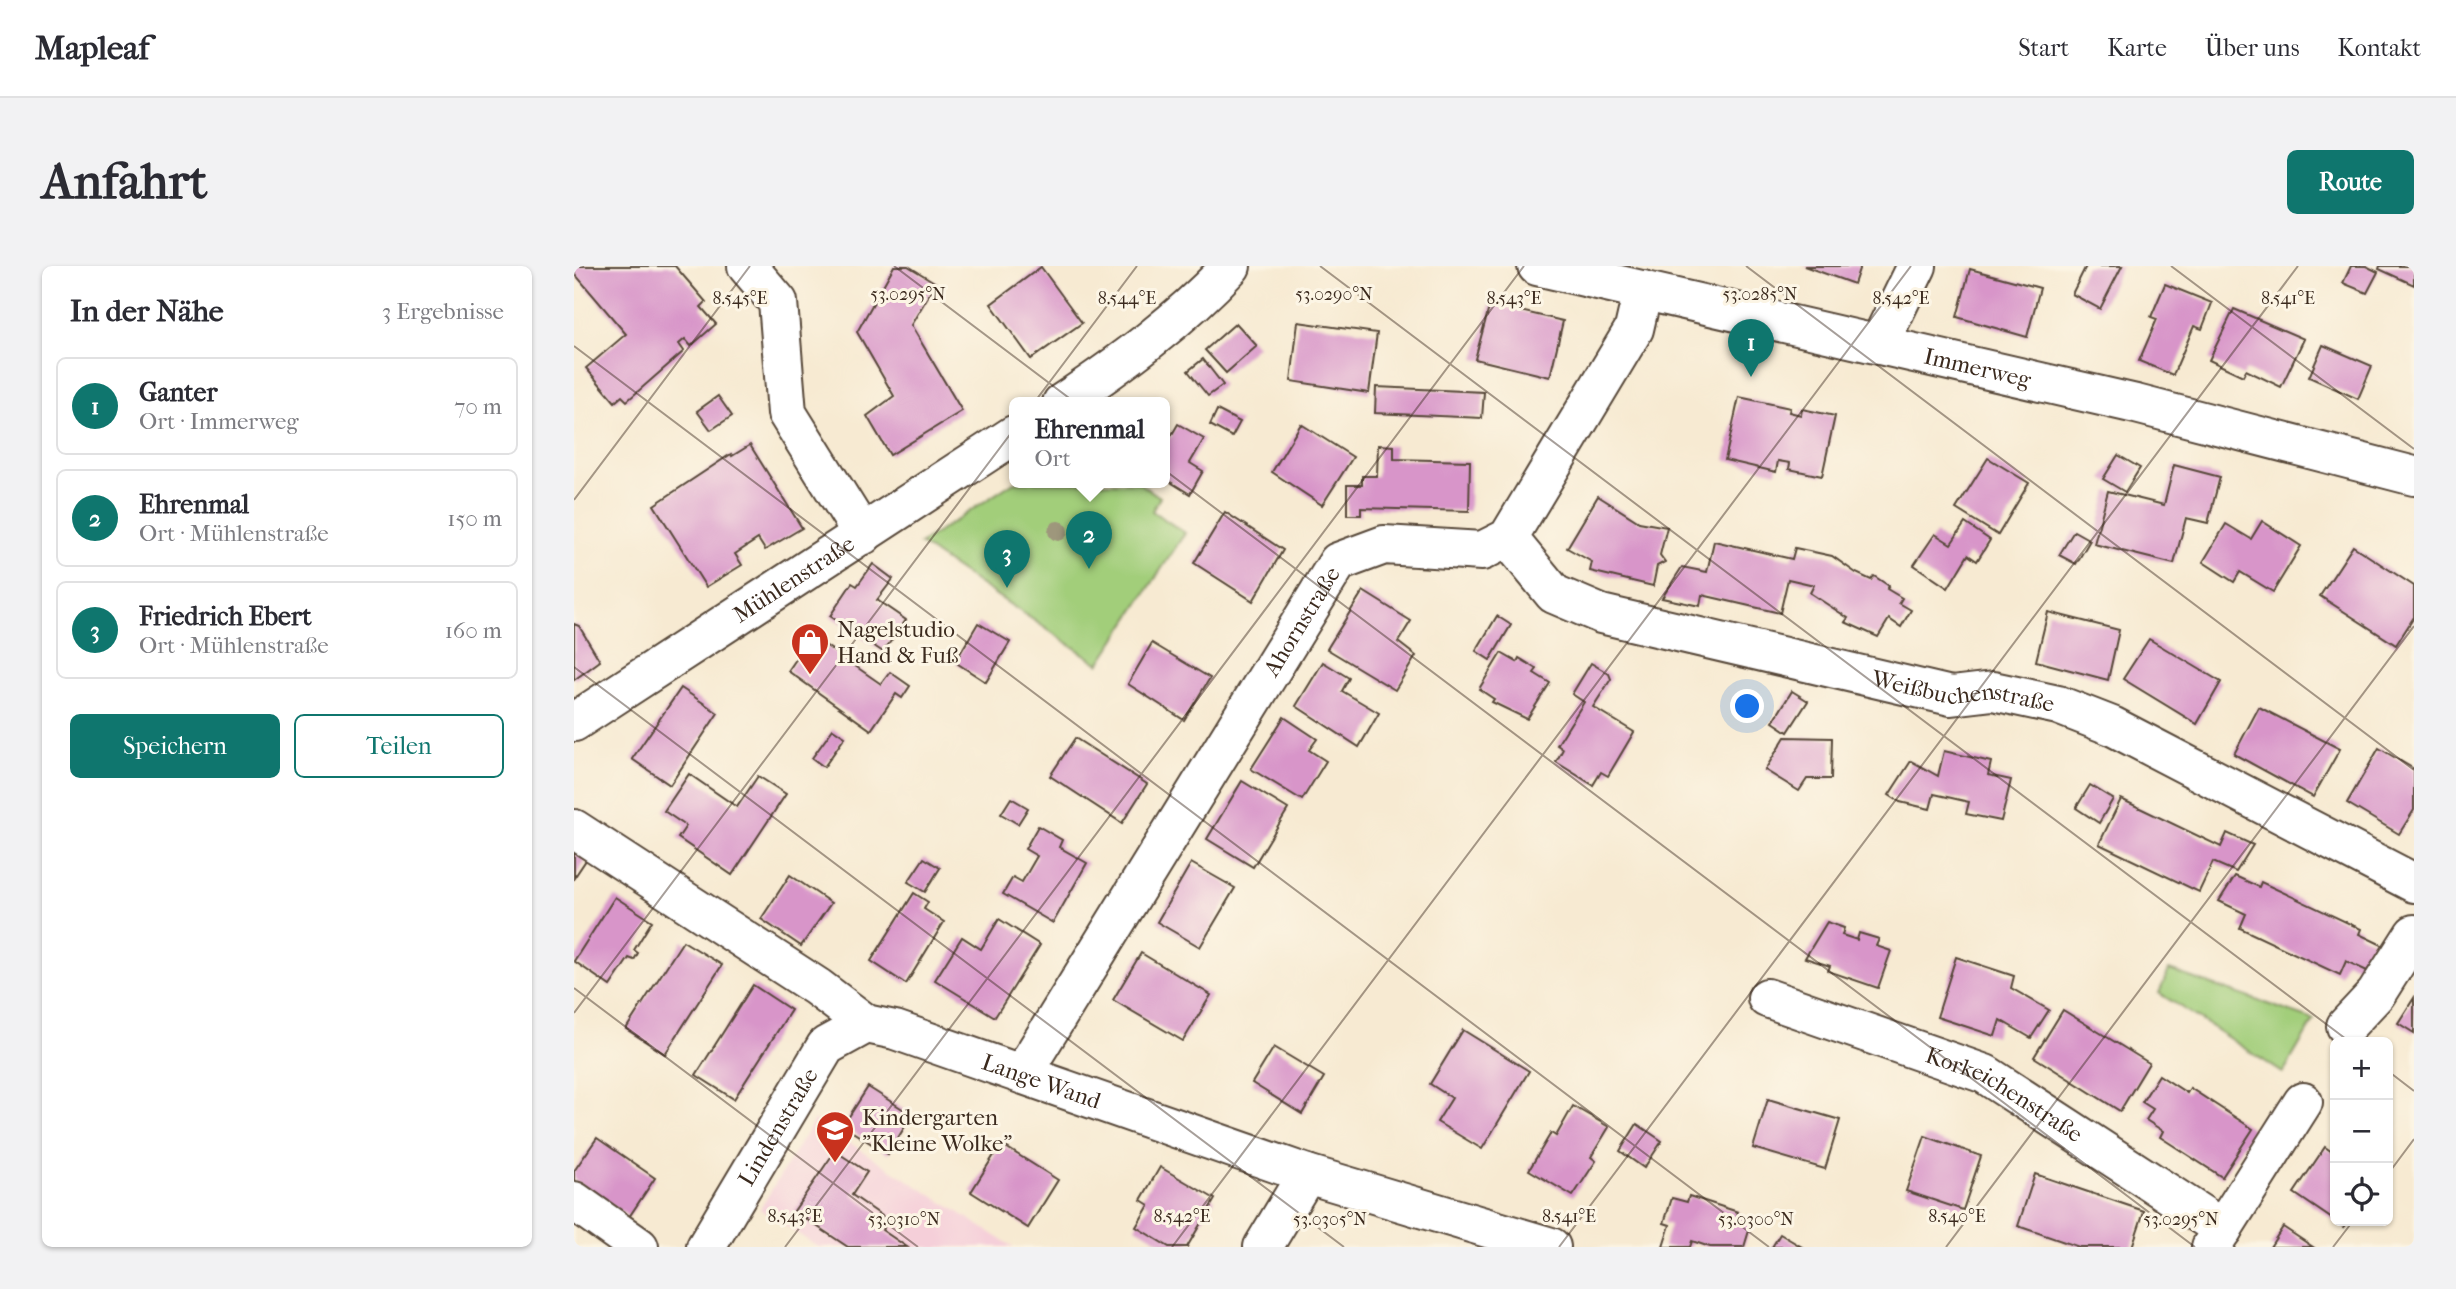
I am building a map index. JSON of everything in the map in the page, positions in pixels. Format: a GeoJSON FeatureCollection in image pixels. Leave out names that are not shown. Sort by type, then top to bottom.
{"type":"FeatureCollection","features":[{"type":"Feature","properties":{"kind":"street"},"geometry":{"type":"LineString","coordinates":[[747,266],[778,302],[787,413],[863,535]]}},
{"type":"Feature","properties":{"kind":"street"},"geometry":{"type":"LineString","coordinates":[[1071,397],[1201,299],[1231,266]]}},
{"type":"Feature","properties":{"kind":"street","name":"Immerweg"},"geometry":{"type":"LineString","coordinates":[[1537,266],[2136,404],[2414,476]]}},
{"type":"Feature","properties":{"kind":"street"},"geometry":{"type":"LineString","coordinates":[[1878,344],[1917,266]]}},
{"type":"Feature","properties":{"kind":"street"},"geometry":{"type":"LineString","coordinates":[[1508,538],[1634,329],[1643,290]]}},
{"type":"Feature","properties":{"kind":"street","name":"Mühlenstraße"},"geometry":{"type":"LineString","coordinates":[[574,722],[1009,438]]}},
{"type":"Feature","properties":{"kind":"street","name":"Weißbuchenstraße"},"geometry":{"type":"LineString","coordinates":[[1508,538],[1554,594],[1601,614],[1951,696],[1993,691],[2058,705],[2112,726],[2414,883]]}},
{"type":"Feature","properties":{"kind":"street","name":"Ahornstraße"},"geometry":{"type":"LineString","coordinates":[[1022,1074],[1338,562],[1384,545],[1482,551],[1508,538]]}},
{"type":"Feature","properties":{"kind":"street","name":"Lange Wand"},"geometry":{"type":"LineString","coordinates":[[574,829],[817,988],[866,1024],[895,1030],[1307,1174],[1551,1247]]}},
{"type":"Feature","properties":{"kind":"street"},"geometry":{"type":"LineString","coordinates":[[2346,1026],[2376,994],[2414,934]]}},
{"type":"Feature","properties":{"kind":"street","name":"Korkeichenstraße"},"geometry":{"type":"LineString","coordinates":[[1767,998],[1985,1074],[2217,1238],[2303,1102]]}},
{"type":"Feature","properties":{"kind":"street","name":"Lindenstraße"},"geometry":{"type":"LineString","coordinates":[[706,1247],[826,1046],[866,1024]]}},
{"type":"Feature","properties":{"kind":"street"},"geometry":{"type":"LineString","coordinates":[[1263,1247],[1307,1174]]}},
{"type":"Feature","properties":{"kind":"street"},"geometry":{"type":"LineString","coordinates":[[574,1201],[639,1247]]}},
{"type":"Feature","properties":{"kind":"shaded area","name":"Kindergarten \"Kleine Wolke\""},"geometry":{"type":"Polygon","coordinates":[[[814,1120],[1013,1247],[818,1247],[760,1209],[814,1120]]]}},
{"type":"Feature","properties":{"kind":"green space"},"geometry":{"type":"Polygon","coordinates":[[[1009,485],[1009,488],[1146,488],[1160,497],[1152,511],[1185,533],[1099,664],[920,544],[1009,485]]]}},
{"type":"Feature","properties":{"kind":"green space"},"geometry":{"type":"Polygon","coordinates":[[[2169,970],[2314,1020],[2283,1073],[2159,993],[2169,970]]]}},
{"type":"Feature","properties":{"kind":"building"},"geometry":{"type":"Polygon","coordinates":[[[574,266],[675,266],[706,302],[701,307],[716,324],[691,346],[685,339],[679,344],[684,351],[627,401],[622,396],[615,402],[586,368],[626,334],[574,273],[574,266]]]}},
{"type":"Feature","properties":{"kind":"building"},"geometry":{"type":"Polygon","coordinates":[[[894,266],[908,266],[936,283],[911,325],[962,411],[890,455],[867,416],[894,396],[857,332],[894,266]]]}},
{"type":"Feature","properties":{"kind":"building"},"geometry":{"type":"Polygon","coordinates":[[[1804,266],[1860,266],[1854,284],[1804,266]]]}},
{"type":"Feature","properties":{"kind":"building"},"geometry":{"type":"Polygon","coordinates":[[[2086,266],[2122,266],[2100,309],[2072,294],[2086,266]]]}},
{"type":"Feature","properties":{"kind":"building"},"geometry":{"type":"Polygon","coordinates":[[[2351,266],[2366,266],[2378,272],[2367,293],[2343,283],[2351,266]]]}},
{"type":"Feature","properties":{"kind":"building"},"geometry":{"type":"Polygon","coordinates":[[[2380,266],[2414,266],[2414,285],[2379,269],[2380,266]]]}},
{"type":"Feature","properties":{"kind":"building"},"geometry":{"type":"Polygon","coordinates":[[[1041,267],[1082,323],[1031,359],[991,304],[1041,267]]]}},
{"type":"Feature","properties":{"kind":"building"},"geometry":{"type":"Polygon","coordinates":[[[1970,269],[2040,288],[2027,337],[1957,317],[1970,269]]]}},
{"type":"Feature","properties":{"kind":"building"},"geometry":{"type":"Polygon","coordinates":[[[2165,284],[2212,303],[2202,329],[2194,326],[2173,375],[2139,361],[2157,319],[2151,317],[2165,284]]]}},
{"type":"Feature","properties":{"kind":"building"},"geometry":{"type":"Polygon","coordinates":[[[1490,304],[1563,321],[1550,377],[1475,359],[1490,304]]]}},
{"type":"Feature","properties":{"kind":"building"},"geometry":{"type":"Polygon","coordinates":[[[2234,309],[2304,339],[2281,387],[2246,370],[2243,376],[2209,360],[2234,309]]]}},
{"type":"Feature","properties":{"kind":"building"},"geometry":{"type":"Polygon","coordinates":[[[1298,322],[1377,333],[1369,393],[1291,381],[1298,322]]]}},
{"type":"Feature","properties":{"kind":"building"},"geometry":{"type":"Polygon","coordinates":[[[1236,323],[1257,346],[1226,373],[1205,350],[1236,323]]]}},
{"type":"Feature","properties":{"kind":"building"},"geometry":{"type":"Polygon","coordinates":[[[2323,345],[2372,366],[2358,399],[2309,377],[2323,345]]]}},
{"type":"Feature","properties":{"kind":"building"},"geometry":{"type":"Polygon","coordinates":[[[1203,359],[1223,385],[1208,396],[1188,371],[1203,359]]]}},
{"type":"Feature","properties":{"kind":"building"},"geometry":{"type":"Polygon","coordinates":[[[1376,387],[1484,392],[1482,418],[1375,413],[1376,387]]]}},
{"type":"Feature","properties":{"kind":"building"},"geometry":{"type":"Polygon","coordinates":[[[718,396],[732,416],[711,430],[697,411],[718,396]]]}},
{"type":"Feature","properties":{"kind":"building"},"geometry":{"type":"Polygon","coordinates":[[[1739,397],[1790,408],[1789,412],[1801,415],[1802,409],[1835,416],[1822,476],[1789,469],[1790,463],[1778,461],[1776,472],[1725,460],[1739,397]]]}},
{"type":"Feature","properties":{"kind":"building"},"geometry":{"type":"Polygon","coordinates":[[[1217,410],[1240,422],[1232,437],[1210,425],[1217,410]]]}},
{"type":"Feature","properties":{"kind":"building"},"geometry":{"type":"Polygon","coordinates":[[[1178,424],[1204,439],[1190,463],[1203,471],[1190,494],[1170,482],[1170,438],[1178,424]]]}},
{"type":"Feature","properties":{"kind":"building"},"geometry":{"type":"Polygon","coordinates":[[[1301,424],[1353,457],[1322,505],[1272,472],[1301,424]]]}},
{"type":"Feature","properties":{"kind":"building"},"geometry":{"type":"Polygon","coordinates":[[[750,445],[802,528],[765,550],[758,539],[735,554],[742,565],[706,587],[654,505],[731,454],[732,456],[750,445]]]}},
{"type":"Feature","properties":{"kind":"building"},"geometry":{"type":"Polygon","coordinates":[[[1378,445],[1394,446],[1394,459],[1470,461],[1469,511],[1361,508],[1361,515],[1347,515],[1347,485],[1362,485],[1362,476],[1377,476],[1378,445]]]}},
{"type":"Feature","properties":{"kind":"building"},"geometry":{"type":"Polygon","coordinates":[[[2118,455],[2140,468],[2125,492],[2103,479],[2118,455]]]}},
{"type":"Feature","properties":{"kind":"building"},"geometry":{"type":"Polygon","coordinates":[[[1988,458],[2029,483],[1998,535],[1956,509],[1988,458]]]}},
{"type":"Feature","properties":{"kind":"building"},"geometry":{"type":"Polygon","coordinates":[[[2174,465],[2220,477],[2208,523],[2186,518],[2174,564],[2094,544],[2108,491],[2164,505],[2174,465]]]}},
{"type":"Feature","properties":{"kind":"building"},"geometry":{"type":"Polygon","coordinates":[[[1598,496],[1639,522],[1667,527],[1660,555],[1665,562],[1657,566],[1653,586],[1590,571],[1592,562],[1567,548],[1598,496]]]}},
{"type":"Feature","properties":{"kind":"building"},"geometry":{"type":"Polygon","coordinates":[[[1225,512],[1283,550],[1253,601],[1194,563],[1225,512]]]}},
{"type":"Feature","properties":{"kind":"building"},"geometry":{"type":"Polygon","coordinates":[[[2262,521],[2301,546],[2273,592],[2240,572],[2234,582],[2203,562],[2226,524],[2251,539],[2262,521]]]}},
{"type":"Feature","properties":{"kind":"building"},"geometry":{"type":"Polygon","coordinates":[[[1965,523],[1990,540],[1977,561],[1968,555],[1948,588],[1914,565],[1935,534],[1951,544],[1965,523]]]}},
{"type":"Feature","properties":{"kind":"building"},"geometry":{"type":"Polygon","coordinates":[[[2074,531],[2090,540],[2076,564],[2059,555],[2074,531]]]}},
{"type":"Feature","properties":{"kind":"building"},"geometry":{"type":"Polygon","coordinates":[[[1714,541],[1792,559],[1795,548],[1832,556],[1856,573],[1871,580],[1874,576],[1889,586],[1887,589],[1902,598],[1899,603],[1911,610],[1901,627],[1889,619],[1878,637],[1845,622],[1848,618],[1810,593],[1814,585],[1788,579],[1780,613],[1702,595],[1700,606],[1662,598],[1682,567],[1707,572],[1714,541]]]}},
{"type":"Feature","properties":{"kind":"building"},"geometry":{"type":"Polygon","coordinates":[[[2353,546],[2414,586],[2414,617],[2396,645],[2320,596],[2353,546]]]}},
{"type":"Feature","properties":{"kind":"building"},"geometry":{"type":"Polygon","coordinates":[[[873,564],[893,579],[877,600],[906,620],[883,652],[830,616],[852,583],[857,586],[873,564]]]}},
{"type":"Feature","properties":{"kind":"building"},"geometry":{"type":"Polygon","coordinates":[[[1363,591],[1411,621],[1398,642],[1416,656],[1395,690],[1327,649],[1363,591]]]}},
{"type":"Feature","properties":{"kind":"building"},"geometry":{"type":"Polygon","coordinates":[[[2048,612],[2119,630],[2108,680],[2036,661],[2048,612]]]}},
{"type":"Feature","properties":{"kind":"building"},"geometry":{"type":"Polygon","coordinates":[[[1497,616],[1511,625],[1490,660],[1476,651],[1497,616]]]}},
{"type":"Feature","properties":{"kind":"building"},"geometry":{"type":"Polygon","coordinates":[[[978,623],[1010,642],[986,682],[955,662],[978,623]]]}},
{"type":"Feature","properties":{"kind":"building"},"geometry":{"type":"Polygon","coordinates":[[[574,624],[579,626],[600,661],[574,680],[574,624]]]}},
{"type":"Feature","properties":{"kind":"building"},"geometry":{"type":"Polygon","coordinates":[[[812,636],[881,684],[890,672],[910,686],[902,698],[896,694],[871,730],[788,671],[812,636]]]}},
{"type":"Feature","properties":{"kind":"building"},"geometry":{"type":"Polygon","coordinates":[[[2149,639],[2221,682],[2197,724],[2123,679],[2149,639]]]}},
{"type":"Feature","properties":{"kind":"building"},"geometry":{"type":"Polygon","coordinates":[[[1152,643],[1210,678],[1184,720],[1128,684],[1152,643]]]}},
{"type":"Feature","properties":{"kind":"building"},"geometry":{"type":"Polygon","coordinates":[[[1501,653],[1517,662],[1519,658],[1537,669],[1534,673],[1550,683],[1527,719],[1492,702],[1494,699],[1479,689],[1501,653]]]}},
{"type":"Feature","properties":{"kind":"building"},"geometry":{"type":"Polygon","coordinates":[[[1323,662],[1349,678],[1342,691],[1379,713],[1359,747],[1296,706],[1323,662]]]}},
{"type":"Feature","properties":{"kind":"building"},"geometry":{"type":"Polygon","coordinates":[[[1591,663],[1609,674],[1611,679],[1593,707],[1634,732],[1608,776],[1601,772],[1593,785],[1556,762],[1563,749],[1557,745],[1584,702],[1572,694],[1591,663]]]}},
{"type":"Feature","properties":{"kind":"building"},"geometry":{"type":"Polygon","coordinates":[[[681,688],[718,713],[670,785],[632,759],[681,688]]]}},
{"type":"Feature","properties":{"kind":"building"},"geometry":{"type":"Polygon","coordinates":[[[1792,691],[1808,701],[1788,732],[1773,722],[1792,691]]]}},
{"type":"Feature","properties":{"kind":"building"},"geometry":{"type":"Polygon","coordinates":[[[2259,707],[2340,749],[2313,797],[2234,754],[2259,707]]]}},
{"type":"Feature","properties":{"kind":"building"},"geometry":{"type":"Polygon","coordinates":[[[1284,717],[1317,739],[1309,750],[1326,761],[1302,800],[1251,769],[1284,717]]]}},
{"type":"Feature","properties":{"kind":"building"},"geometry":{"type":"Polygon","coordinates":[[[833,729],[845,737],[824,767],[812,758],[833,729]]]}},
{"type":"Feature","properties":{"kind":"building"},"geometry":{"type":"Polygon","coordinates":[[[1785,737],[1832,738],[1831,779],[1807,779],[1799,791],[1765,770],[1785,737]]]}},
{"type":"Feature","properties":{"kind":"building"},"geometry":{"type":"Polygon","coordinates":[[[1075,738],[1147,784],[1122,823],[1050,776],[1075,738]]]}},
{"type":"Feature","properties":{"kind":"building"},"geometry":{"type":"Polygon","coordinates":[[[2379,748],[2414,769],[2414,810],[2399,834],[2347,803],[2379,748]]]}},
{"type":"Feature","properties":{"kind":"building"},"geometry":{"type":"Polygon","coordinates":[[[1944,751],[1991,762],[1988,775],[2011,780],[2001,821],[1966,814],[1969,802],[1934,794],[1930,809],[1900,802],[1889,795],[1911,761],[1938,776],[1944,751]]]}},
{"type":"Feature","properties":{"kind":"building"},"geometry":{"type":"Polygon","coordinates":[[[689,774],[737,807],[758,776],[786,794],[732,875],[678,838],[686,826],[664,811],[689,774]]]}},
{"type":"Feature","properties":{"kind":"building"},"geometry":{"type":"Polygon","coordinates":[[[1242,781],[1288,809],[1253,867],[1207,839],[1242,781]]]}},
{"type":"Feature","properties":{"kind":"building"},"geometry":{"type":"Polygon","coordinates":[[[2090,785],[2113,799],[2099,823],[2076,808],[2090,785]]]}},
{"type":"Feature","properties":{"kind":"building"},"geometry":{"type":"Polygon","coordinates":[[[1011,798],[1028,808],[1018,824],[1001,814],[1011,798]]]}},
{"type":"Feature","properties":{"kind":"building"},"geometry":{"type":"Polygon","coordinates":[[[2121,799],[2221,847],[2227,833],[2253,845],[2236,872],[2213,862],[2199,892],[2099,844],[2121,799]]]}},
{"type":"Feature","properties":{"kind":"building"},"geometry":{"type":"Polygon","coordinates":[[[1038,826],[1062,840],[1059,847],[1087,863],[1053,923],[1003,894],[1013,877],[1022,882],[1037,856],[1025,849],[1038,826]]]}},
{"type":"Feature","properties":{"kind":"building"},"geometry":{"type":"Polygon","coordinates":[[[574,853],[586,860],[574,878],[574,853]]]}},
{"type":"Feature","properties":{"kind":"building"},"geometry":{"type":"Polygon","coordinates":[[[924,858],[940,868],[925,892],[908,882],[924,858]]]}},
{"type":"Feature","properties":{"kind":"building"},"geometry":{"type":"Polygon","coordinates":[[[1191,863],[1235,888],[1200,947],[1157,922],[1191,863]]]}},
{"type":"Feature","properties":{"kind":"building"},"geometry":{"type":"Polygon","coordinates":[[[790,875],[831,903],[801,946],[761,919],[790,875]]]}},
{"type":"Feature","properties":{"kind":"building"},"geometry":{"type":"Polygon","coordinates":[[[2235,876],[2259,887],[2261,882],[2361,929],[2359,934],[2384,946],[2367,971],[2346,961],[2340,975],[2240,928],[2246,914],[2219,901],[2235,876]]]}},
{"type":"Feature","properties":{"kind":"building"},"geometry":{"type":"Polygon","coordinates":[[[914,893],[928,902],[924,909],[944,922],[906,984],[871,961],[914,893]]]}},
{"type":"Feature","properties":{"kind":"building"},"geometry":{"type":"Polygon","coordinates":[[[615,897],[652,921],[634,950],[638,953],[634,960],[629,958],[610,986],[574,961],[615,897]]]}},
{"type":"Feature","properties":{"kind":"building"},"geometry":{"type":"Polygon","coordinates":[[[999,919],[1040,945],[995,1017],[935,980],[962,937],[981,949],[999,919]]]}},
{"type":"Feature","properties":{"kind":"building"},"geometry":{"type":"Polygon","coordinates":[[[1827,922],[1844,928],[1842,935],[1857,940],[1859,933],[1879,939],[1876,946],[1891,951],[1878,988],[1828,971],[1830,966],[1805,958],[1827,922]]]}},
{"type":"Feature","properties":{"kind":"building"},"geometry":{"type":"Polygon","coordinates":[[[683,941],[722,965],[665,1054],[626,1029],[683,941]]]}},
{"type":"Feature","properties":{"kind":"building"},"geometry":{"type":"Polygon","coordinates":[[[1141,953],[1211,995],[1183,1041],[1113,1000],[1141,953]]]}},
{"type":"Feature","properties":{"kind":"building"},"geometry":{"type":"Polygon","coordinates":[[[1956,957],[2014,976],[2011,988],[2049,1010],[2031,1038],[2000,1020],[1995,1036],[1937,1017],[1956,957]]]}},
{"type":"Feature","properties":{"kind":"building"},"geometry":{"type":"Polygon","coordinates":[[[753,985],[791,1010],[734,1099],[696,1075],[753,985]]]}},
{"type":"Feature","properties":{"kind":"building"},"geometry":{"type":"Polygon","coordinates":[[[2414,998],[2414,1033],[2398,1023],[2414,998]]]}},
{"type":"Feature","properties":{"kind":"building"},"geometry":{"type":"Polygon","coordinates":[[[2063,1010],[2149,1063],[2120,1111],[2034,1057],[2063,1010]]]}},
{"type":"Feature","properties":{"kind":"building"},"geometry":{"type":"Polygon","coordinates":[[[1463,1030],[1529,1071],[1482,1149],[1437,1122],[1452,1098],[1430,1084],[1463,1030]]]}},
{"type":"Feature","properties":{"kind":"building"},"geometry":{"type":"Polygon","coordinates":[[[1274,1047],[1324,1077],[1302,1114],[1252,1083],[1274,1047]]]}},
{"type":"Feature","properties":{"kind":"building"},"geometry":{"type":"Polygon","coordinates":[[[2159,1075],[2187,1093],[2190,1088],[2253,1129],[2222,1177],[2160,1137],[2163,1131],[2146,1120],[2153,1109],[2142,1102],[2159,1075]]]}},
{"type":"Feature","properties":{"kind":"building"},"geometry":{"type":"Polygon","coordinates":[[[868,1087],[912,1115],[888,1154],[843,1126],[868,1087]]]}},
{"type":"Feature","properties":{"kind":"building"},"geometry":{"type":"Polygon","coordinates":[[[1768,1099],[1840,1120],[1825,1169],[1753,1148],[1768,1099]]]}},
{"type":"Feature","properties":{"kind":"building"},"geometry":{"type":"Polygon","coordinates":[[[1573,1106],[1609,1127],[1591,1157],[1596,1161],[1573,1196],[1529,1170],[1551,1133],[1556,1136],[1573,1106]]]}},
{"type":"Feature","properties":{"kind":"building"},"geometry":{"type":"Polygon","coordinates":[[[1637,1124],[1662,1141],[1644,1168],[1620,1151],[1637,1124]]]}},
{"type":"Feature","properties":{"kind":"building"},"geometry":{"type":"Polygon","coordinates":[[[1925,1136],[1981,1156],[1963,1210],[1906,1191],[1925,1136]]]}},
{"type":"Feature","properties":{"kind":"building"},"geometry":{"type":"Polygon","coordinates":[[[597,1138],[655,1178],[629,1217],[574,1180],[574,1171],[597,1138]]]}},
{"type":"Feature","properties":{"kind":"building"},"geometry":{"type":"Polygon","coordinates":[[[1001,1144],[1058,1180],[1028,1228],[971,1192],[1001,1144]]]}},
{"type":"Feature","properties":{"kind":"building"},"geometry":{"type":"Polygon","coordinates":[[[2325,1147],[2330,1150],[2330,1218],[2294,1193],[2325,1147]]]}},
{"type":"Feature","properties":{"kind":"building"},"geometry":{"type":"Polygon","coordinates":[[[835,1151],[867,1172],[852,1195],[888,1220],[882,1230],[907,1247],[848,1247],[794,1211],[835,1151]]]}},
{"type":"Feature","properties":{"kind":"building"},"geometry":{"type":"Polygon","coordinates":[[[1160,1167],[1215,1199],[1187,1247],[1169,1247],[1136,1227],[1149,1205],[1141,1200],[1160,1167]]]}},
{"type":"Feature","properties":{"kind":"building"},"geometry":{"type":"Polygon","coordinates":[[[2035,1174],[2144,1211],[2132,1247],[2079,1247],[2018,1226],[2035,1174]]]}},
{"type":"Feature","properties":{"kind":"building"},"geometry":{"type":"Polygon","coordinates":[[[1689,1196],[1738,1212],[1737,1216],[1752,1221],[1744,1247],[1710,1247],[1692,1241],[1690,1247],[1663,1247],[1670,1225],[1664,1223],[1672,1198],[1687,1202],[1689,1196]]]}},
{"type":"Feature","properties":{"kind":"building"},"geometry":{"type":"Polygon","coordinates":[[[2283,1227],[2313,1247],[2270,1247],[2283,1227]]]}},
{"type":"Feature","properties":{"kind":"building"},"geometry":{"type":"Polygon","coordinates":[[[1780,1234],[1802,1247],[1772,1247],[1780,1234]]]}},
{"type":"Feature","properties":{"kind":"place","name":"Ganter"},"geometry":{"type":"Point","coordinates":[1751,377]}},
{"type":"Feature","properties":{"kind":"place","name":"Ehrenmal"},"geometry":{"type":"Point","coordinates":[1089,569]}},
{"type":"Feature","properties":{"kind":"place","name":"Friedrich Ebert"},"geometry":{"type":"Point","coordinates":[1007,588]}},
{"type":"Feature","properties":{"kind":"place","name":"Nagelstudio Hand & Fuß"},"geometry":{"type":"Point","coordinates":[810,676]}},
{"type":"Feature","properties":{"kind":"place","name":"Kindergarten \"Kleine Wolke\""},"geometry":{"type":"Point","coordinates":[835,1164]}}]}
